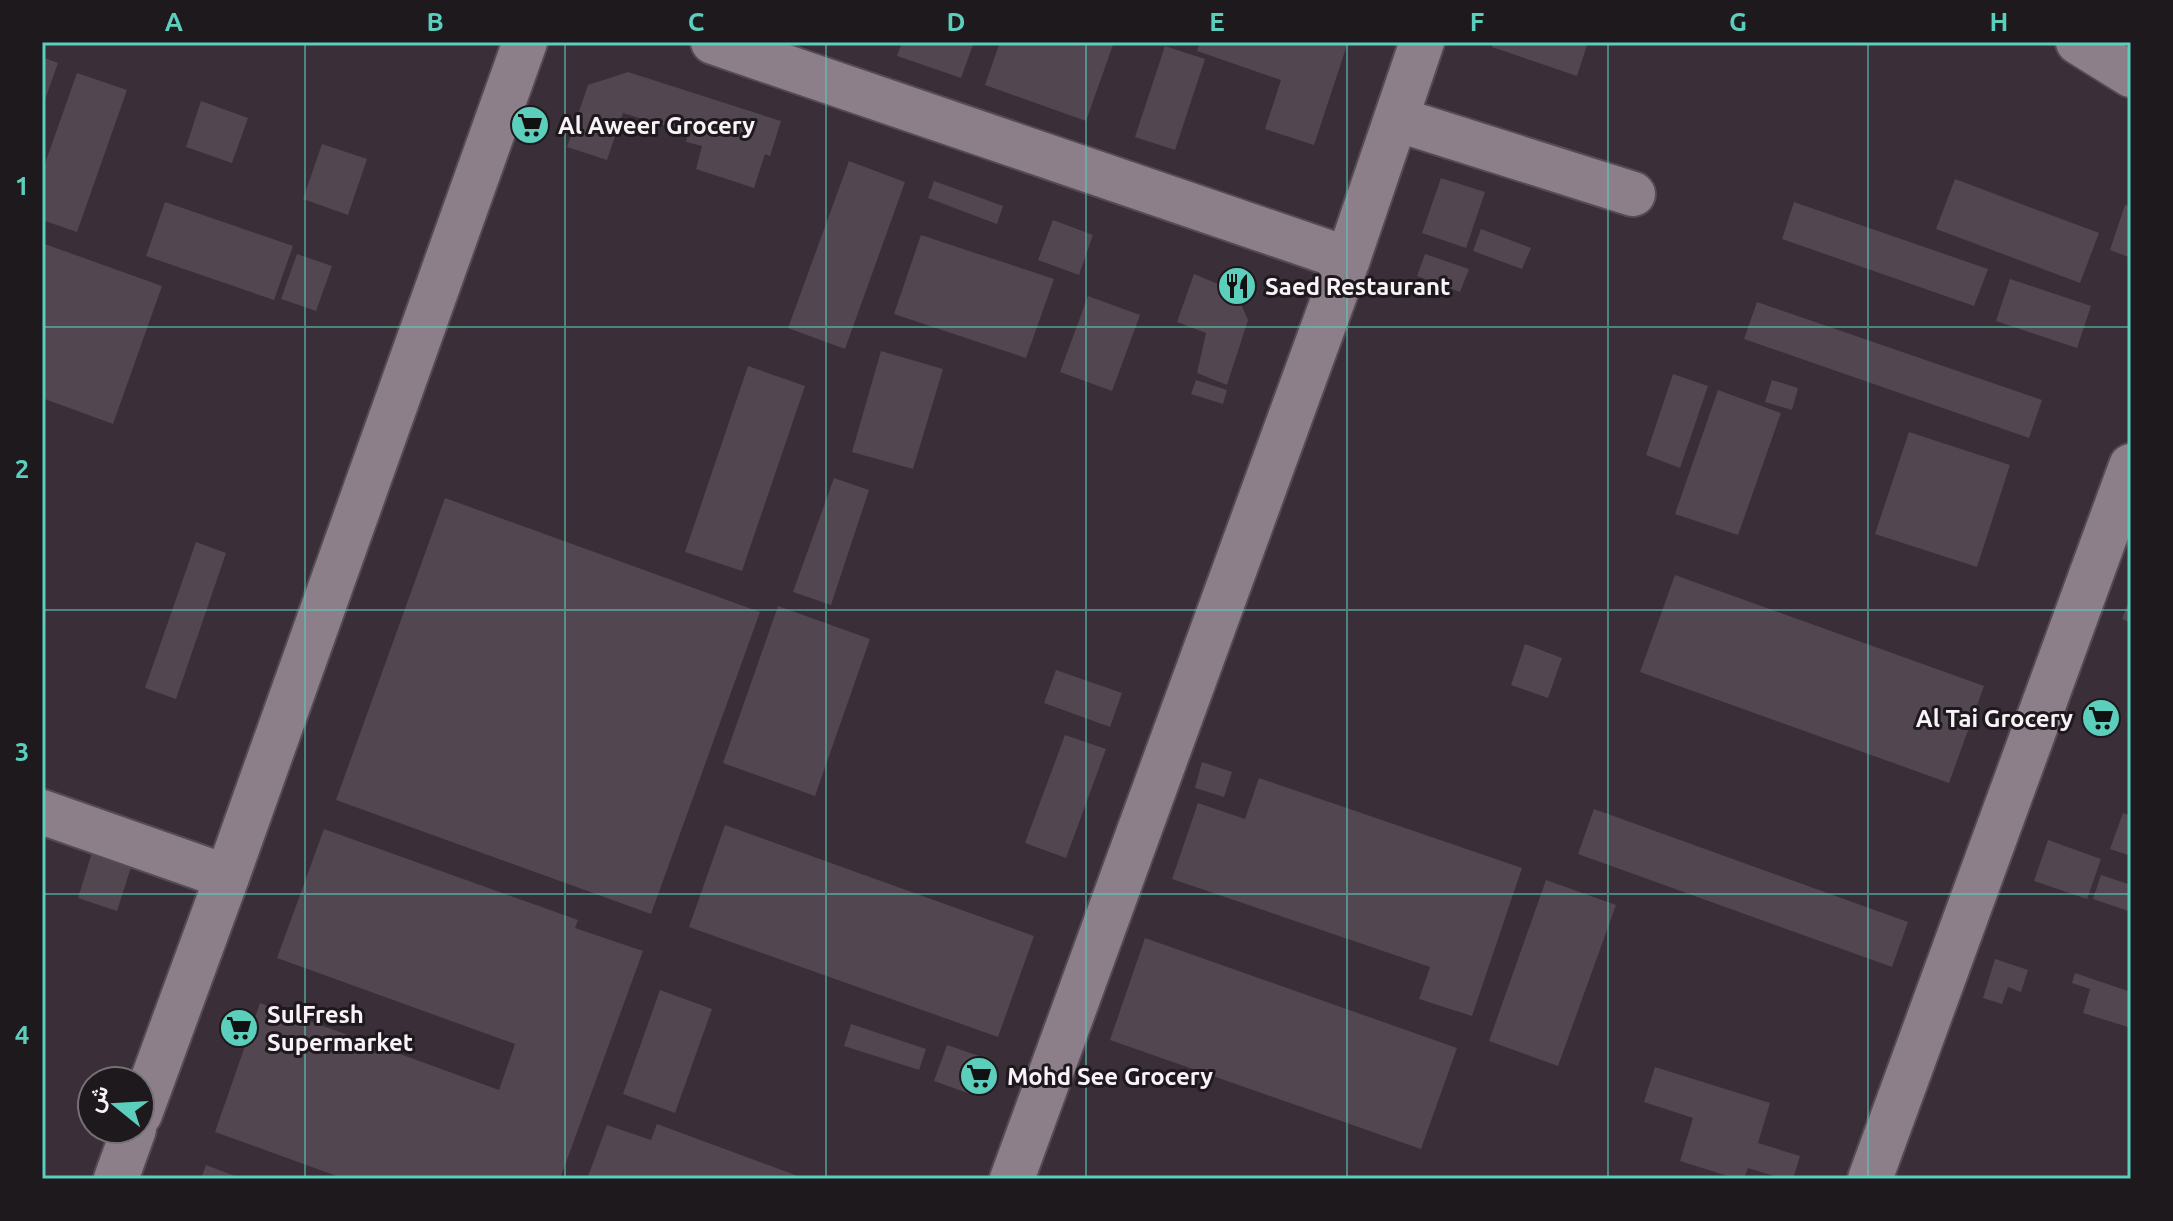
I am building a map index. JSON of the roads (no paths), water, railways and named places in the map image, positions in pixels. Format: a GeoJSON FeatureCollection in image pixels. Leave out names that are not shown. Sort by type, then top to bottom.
{"type":"FeatureCollection","features":[{"type":"Feature","properties":{"kind":"lane"},"geometry":{"type":"LineString","coordinates":[[156,1070],[525,42]]}},
{"type":"Feature","properties":{"kind":"lane"},"geometry":{"type":"LineString","coordinates":[[713,42],[1348,259]]}},
{"type":"Feature","properties":{"kind":"lane"},"geometry":{"type":"LineString","coordinates":[[1012,1179],[1348,259],[1422,42]]}},
{"type":"Feature","properties":{"kind":"lane"},"geometry":{"type":"LineString","coordinates":[[1396,119],[1633,194]]}},
{"type":"Feature","properties":{"kind":"lane"},"geometry":{"type":"LineString","coordinates":[[1870,1179],[2131,466]]}},
{"type":"Feature","properties":{"kind":"lane"},"geometry":{"type":"LineString","coordinates":[[42,812],[227,877]]}},
{"type":"Feature","properties":{"kind":"lane"},"geometry":{"type":"LineString","coordinates":[[116,1179],[128,1145]]}},
{"type":"Feature","properties":{"kind":"place","name":"Al Aweer Grocery"},"geometry":{"type":"Point","coordinates":[530,125]}},
{"type":"Feature","properties":{"kind":"place","name":"Saed Restaurant"},"geometry":{"type":"Point","coordinates":[1237,286]}},
{"type":"Feature","properties":{"kind":"place","name":"Al Tai Grocery"},"geometry":{"type":"Point","coordinates":[2101,718]}},
{"type":"Feature","properties":{"kind":"place","name":"SulFresh Supermarket"},"geometry":{"type":"Point","coordinates":[239,1028]}},
{"type":"Feature","properties":{"kind":"place","name":"Mohd See Grocery"},"geometry":{"type":"Point","coordinates":[979,1076]}}]}
